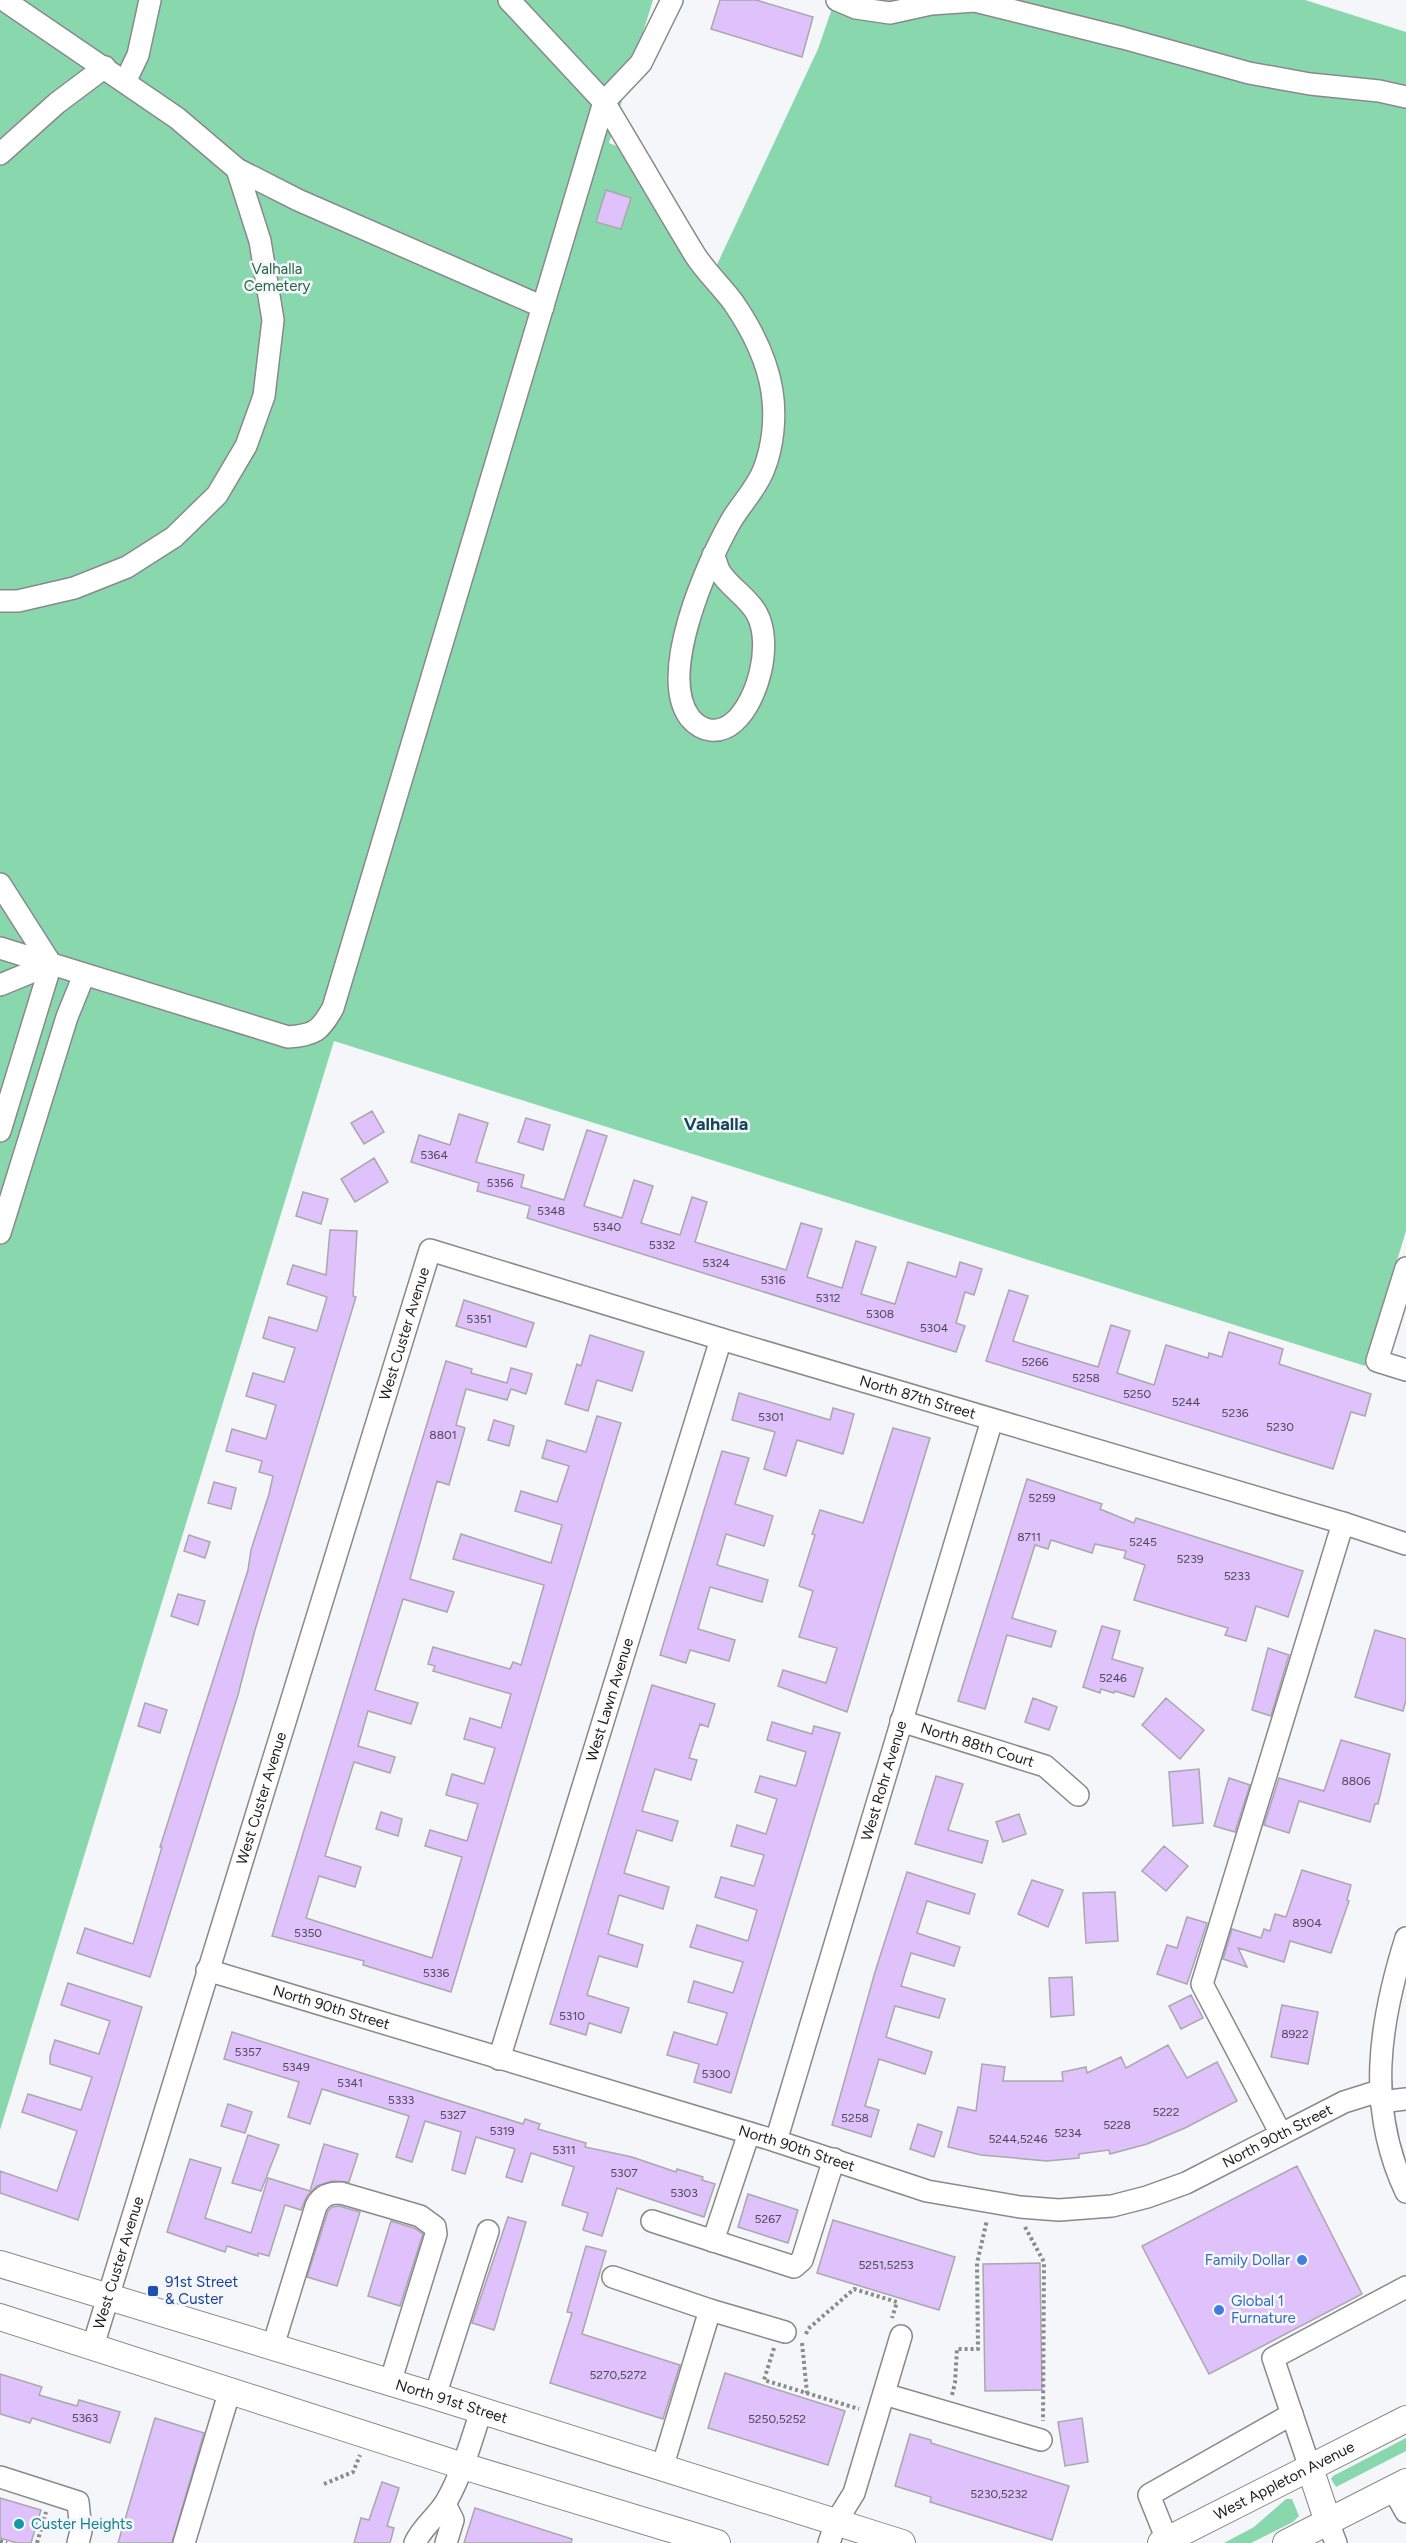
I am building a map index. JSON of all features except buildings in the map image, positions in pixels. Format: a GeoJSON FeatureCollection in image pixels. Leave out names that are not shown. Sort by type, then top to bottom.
{"type":"FeatureCollection","features":[{"type":"Feature","properties":{"kind":"main road","name":"North 91st Street"},"geometry":{"type":"LineString","coordinates":[[0,2264],[481,2410],[662,2468],[833,2533],[902,2543]]}},
{"type":"Feature","properties":{"kind":"main road"},"geometry":{"type":"LineString","coordinates":[[0,2317],[708,2542]]}},
{"type":"Feature","properties":{"kind":"main road","name":"West Appleton Avenue"},"geometry":{"type":"LineString","coordinates":[[1164,2541],[1406,2419]]}},
{"type":"Feature","properties":{"kind":"main road"},"geometry":{"type":"LineString","coordinates":[[1310,2468],[1332,2532]]}},
{"type":"Feature","properties":{"kind":"main road"},"geometry":{"type":"LineString","coordinates":[[1286,2543],[1332,2532],[1400,2486]]}},
{"type":"Feature","properties":{"kind":"street"},"geometry":{"type":"LineString","coordinates":[[4,0],[177,118],[237,169],[298,200],[543,307]]}},
{"type":"Feature","properties":{"kind":"street"},"geometry":{"type":"LineString","coordinates":[[125,82],[138,55],[150,0]]}},
{"type":"Feature","properties":{"kind":"street"},"geometry":{"type":"LineString","coordinates":[[509,0],[604,102],[696,257],[734,303],[762,355],[772,392],[773,441],[763,472],[732,520],[714,555],[692,608],[679,662],[682,708],[698,727],[713,732],[732,725],[744,712],[755,689],[766,646],[757,614],[720,572],[714,555]]}},
{"type":"Feature","properties":{"kind":"street"},"geometry":{"type":"LineString","coordinates":[[0,948],[288,1037],[310,1035],[324,1025],[333,1008],[604,102],[641,63],[672,0]]}},
{"type":"Feature","properties":{"kind":"street"},"geometry":{"type":"LineString","coordinates":[[837,0],[856,8],[890,13],[931,4],[975,1],[1123,38],[1249,73],[1310,84],[1379,91],[1406,97]]}},
{"type":"Feature","properties":{"kind":"street"},"geometry":{"type":"LineString","coordinates":[[0,154],[57,103],[105,67]]}},
{"type":"Feature","properties":{"kind":"street"},"geometry":{"type":"LineString","coordinates":[[0,600],[18,601],[74,588],[127,567],[174,537],[217,495],[246,446],[264,396],[273,320],[260,241],[237,169]]}},
{"type":"Feature","properties":{"kind":"street"},"geometry":{"type":"LineString","coordinates":[[0,884],[51,964],[0,1131]]}},
{"type":"Feature","properties":{"kind":"street"},"geometry":{"type":"LineString","coordinates":[[0,985],[51,964]]}},
{"type":"Feature","properties":{"kind":"street"},"geometry":{"type":"LineString","coordinates":[[0,1233],[67,1017],[84,975]]}},
{"type":"Feature","properties":{"kind":"street","name":"North 87th Street"},"geometry":{"type":"LineString","coordinates":[[430,1250],[721,1339],[1342,1522],[1406,1544]]}},
{"type":"Feature","properties":{"kind":"street","name":"West Custer Avenue"},"geometry":{"type":"LineString","coordinates":[[93,2346],[430,1250]]}},
{"type":"Feature","properties":{"kind":"street"},"geometry":{"type":"LineString","coordinates":[[1406,1268],[1377,1361],[1406,1371]]}},
{"type":"Feature","properties":{"kind":"street","name":"West Lawn Avenue"},"geometry":{"type":"LineString","coordinates":[[499,2058],[721,1339]]}},
{"type":"Feature","properties":{"kind":"street","name":"West Rohr Avenue"},"geometry":{"type":"LineString","coordinates":[[776,2141],[992,1419]]}},
{"type":"Feature","properties":{"kind":"street"},"geometry":{"type":"LineString","coordinates":[[1281,2134],[1202,1984],[1342,1522]]}},
{"type":"Feature","properties":{"kind":"street","name":"North 88th Court"},"geometry":{"type":"LineString","coordinates":[[901,1721],[1045,1766],[1078,1795]]}},
{"type":"Feature","properties":{"kind":"street"},"geometry":{"type":"LineString","coordinates":[[1406,1938],[1385,2015],[1380,2096],[1391,2150],[1406,2192]]}},
{"type":"Feature","properties":{"kind":"street","name":"North 90th Street"},"geometry":{"type":"LineString","coordinates":[[207,1970],[776,2141],[927,2191],[1020,2208],[1059,2210],[1102,2207],[1147,2197],[1186,2182],[1344,2102],[1380,2096],[1406,2099]]}},
{"type":"Feature","properties":{"kind":"street"},"geometry":{"type":"LineString","coordinates":[[713,2241],[749,2133]]}},
{"type":"Feature","properties":{"kind":"street"},"geometry":{"type":"LineString","coordinates":[[652,2221],[794,2267],[802,2260],[834,2159]]}},
{"type":"Feature","properties":{"kind":"street"},"geometry":{"type":"LineString","coordinates":[[273,2346],[316,2206],[321,2198],[330,2193],[341,2193],[420,2216],[435,2227],[436,2234],[390,2382]]}},
{"type":"Feature","properties":{"kind":"street"},"geometry":{"type":"LineString","coordinates":[[435,2396],[488,2231]]}},
{"type":"Feature","properties":{"kind":"street"},"geometry":{"type":"LineString","coordinates":[[613,2277],[782,2332]]}},
{"type":"Feature","properties":{"kind":"street"},"geometry":{"type":"LineString","coordinates":[[1310,2468],[1273,2358],[1406,2287]]}},
{"type":"Feature","properties":{"kind":"street"},"geometry":{"type":"LineString","coordinates":[[662,2468],[710,2310]]}},
{"type":"Feature","properties":{"kind":"street"},"geometry":{"type":"LineString","coordinates":[[833,2533],[854,2493],[901,2336]]}},
{"type":"Feature","properties":{"kind":"street"},"geometry":{"type":"LineString","coordinates":[[184,2543],[230,2390]]}},
{"type":"Feature","properties":{"kind":"street"},"geometry":{"type":"LineString","coordinates":[[884,2394],[1041,2440]]}},
{"type":"Feature","properties":{"kind":"street"},"geometry":{"type":"LineString","coordinates":[[415,2543],[430,2520],[445,2504],[463,2466],[481,2410]]}},
{"type":"Feature","properties":{"kind":"street"},"geometry":{"type":"LineString","coordinates":[[1164,2541],[1149,2495],[1292,2414]]}},
{"type":"Feature","properties":{"kind":"street"},"geometry":{"type":"LineString","coordinates":[[0,2477],[78,2502],[81,2530],[78,2543]]}},
{"type":"Feature","properties":{"kind":"street"},"geometry":{"type":"LineString","coordinates":[[1400,2486],[1406,2512]]}},
{"type":"Feature","properties":{"kind":"street"},"geometry":{"type":"LineString","coordinates":[[445,2504],[453,2520],[446,2543]]}},
{"type":"Feature","properties":{"kind":"path"},"geometry":{"type":"LineString","coordinates":[[946,2412],[955,2383],[957,2349],[978,2349],[977,2263],[990,2203]]}},
{"type":"Feature","properties":{"kind":"path"},"geometry":{"type":"LineString","coordinates":[[1020,2208],[1024,2225],[1044,2262],[1045,2410],[1041,2440]]}},
{"type":"Feature","properties":{"kind":"path"},"geometry":{"type":"LineString","coordinates":[[807,2393],[801,2346],[808,2329],[854,2289],[897,2302],[891,2318],[901,2336]]}},
{"type":"Feature","properties":{"kind":"path"},"geometry":{"type":"LineString","coordinates":[[782,2332],[764,2380],[877,2415]]}},
{"type":"Feature","properties":{"kind":"path"},"geometry":{"type":"LineString","coordinates":[[324,2484],[353,2472],[360,2455]]}},
{"type":"Feature","properties":{"kind":"path"},"geometry":{"type":"LineString","coordinates":[[0,2541],[8,2543]]}},
{"type":"Feature","properties":{"kind":"green space","name":"Valhalla Cemetery"},"geometry":{"type":"Polygon","coordinates":[[[0,0],[653,0],[609,143],[624,149],[707,286],[818,49],[835,0],[1305,0],[1406,32],[1406,1231],[1365,1366],[334,1041],[0,2130],[0,0]]]}},
{"type":"Feature","properties":{"kind":"green space"},"geometry":{"type":"Polygon","coordinates":[[[1406,2438],[1406,2451],[1336,2487],[1331,2479],[1333,2476],[1406,2438]]]}},
{"type":"Feature","properties":{"kind":"green space"},"geometry":{"type":"Polygon","coordinates":[[[1286,2499],[1292,2499],[1299,2516],[1293,2522],[1251,2543],[1224,2543],[1254,2527],[1286,2499]]]}},
{"type":"Feature","properties":{"kind":"place","name":"Family Dollar"},"geometry":{"type":"Point","coordinates":[1302,2260]}},
{"type":"Feature","properties":{"kind":"place","name":"91st Street & Custer"},"geometry":{"type":"Point","coordinates":[153,2291]}},
{"type":"Feature","properties":{"kind":"place","name":"Global 1 Furnature"},"geometry":{"type":"Point","coordinates":[1219,2310]}},
{"type":"Feature","properties":{"kind":"place","name":"Custer Heights"},"geometry":{"type":"Point","coordinates":[19,2524]}},
{"type":"Feature","properties":{"kind":"district","name":"Valhalla"},"geometry":{"type":"Point","coordinates":[716,1124]}}]}
